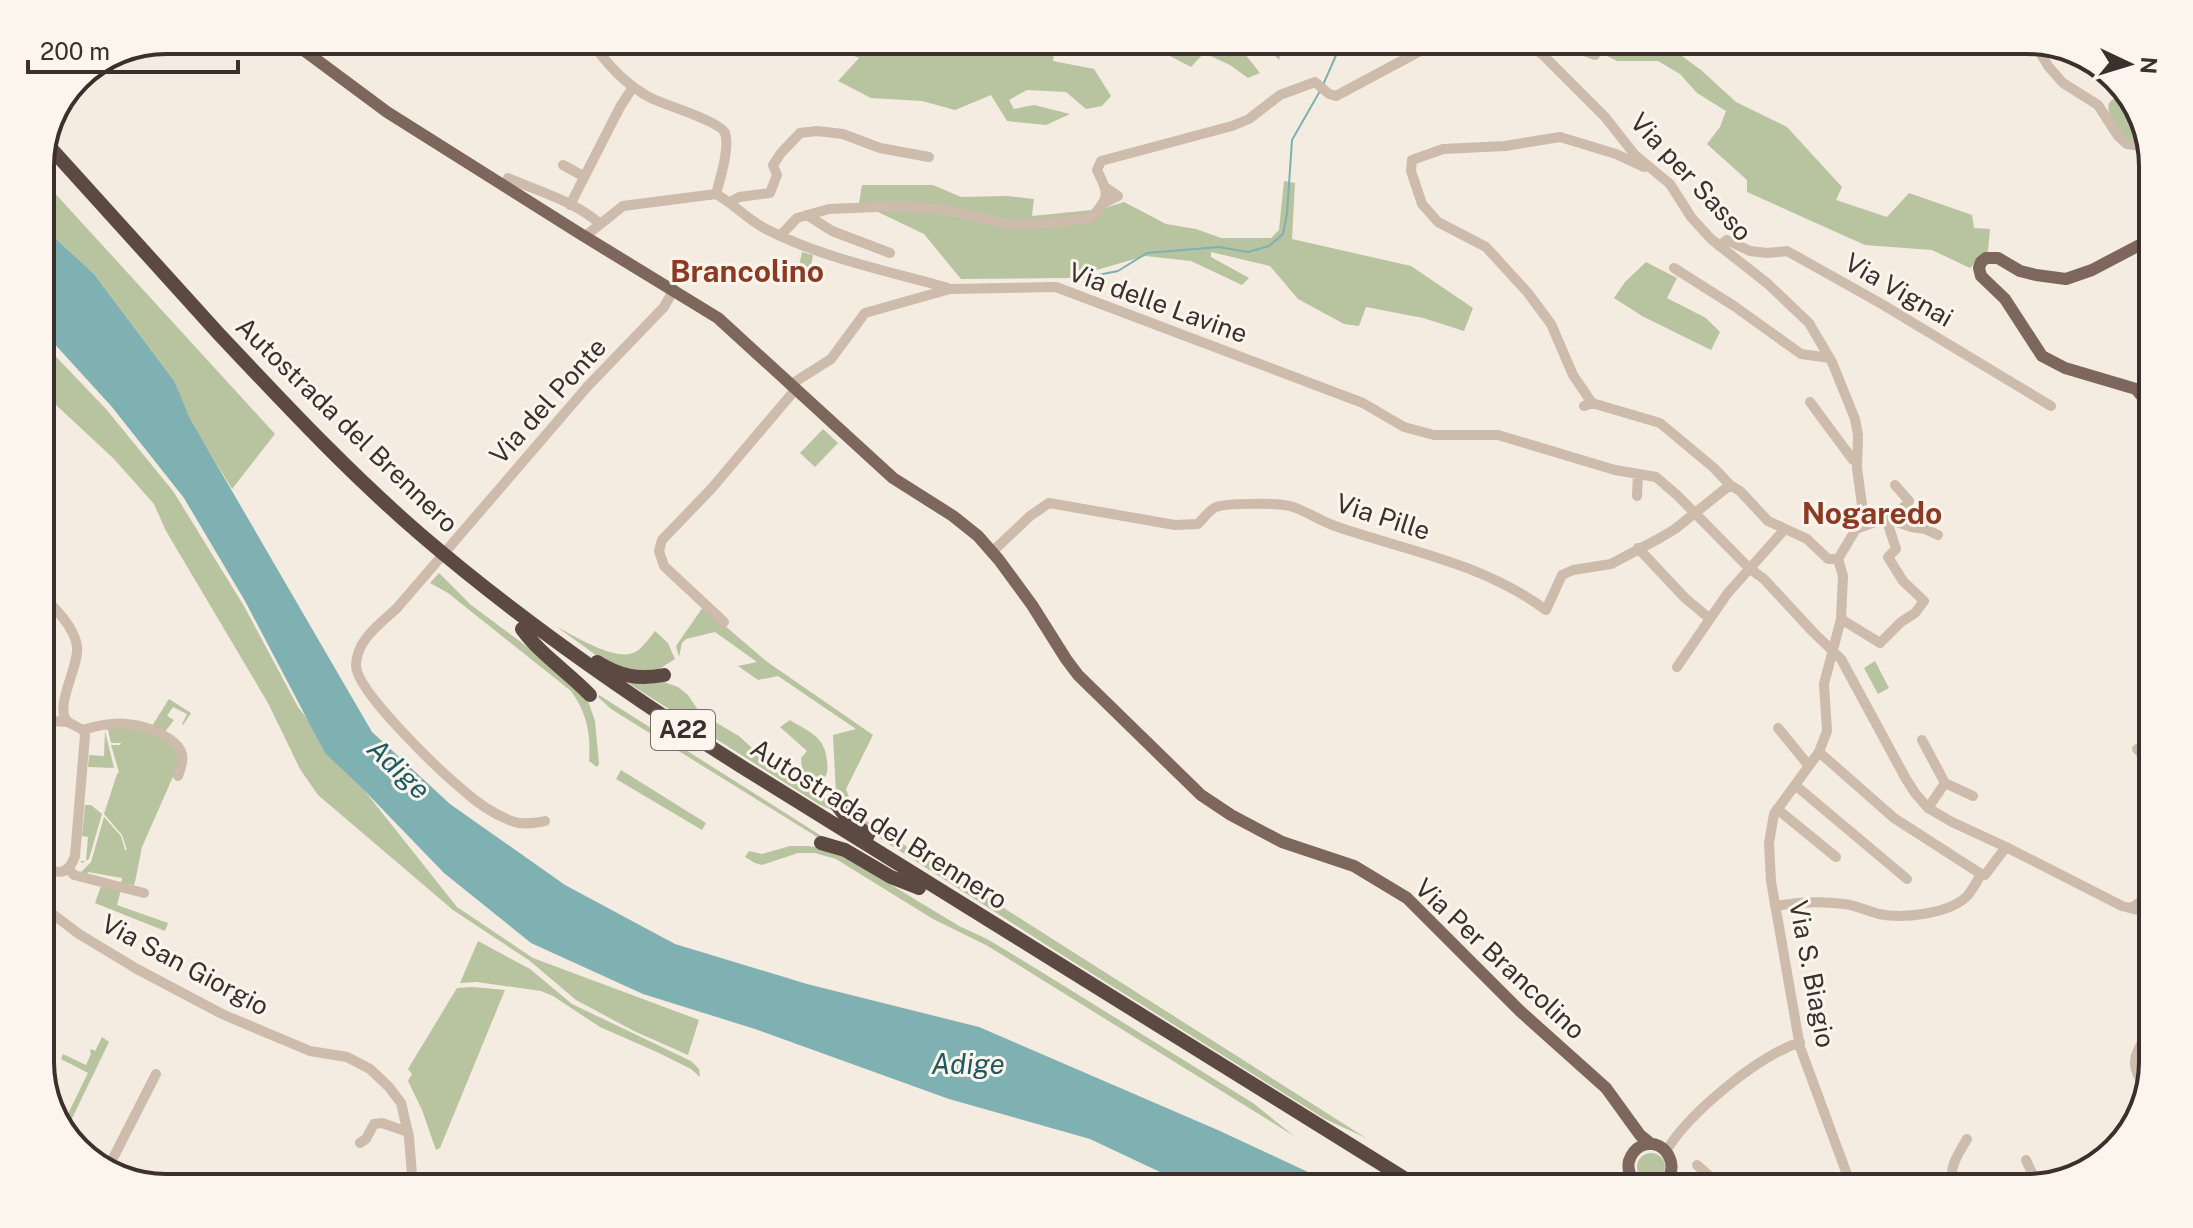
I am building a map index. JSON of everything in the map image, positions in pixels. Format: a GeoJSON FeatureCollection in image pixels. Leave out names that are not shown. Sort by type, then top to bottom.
{"type":"FeatureCollection","features":[{"type":"Feature","properties":{"kind":"highway","name":"Autostrada del Brennero"},"geometry":{"type":"LineString","coordinates":[[55,153],[257,375],[326,445],[418,532],[494,595],[611,682],[683,730],[1397,1174]]}},
{"type":"Feature","properties":{"kind":"highway","name":"Autostrada del Brennero"},"geometry":{"type":"LineString","coordinates":[[54,165],[318,451],[452,573],[522,629],[662,728],[1381,1174]]}},
{"type":"Feature","properties":{"kind":"highway"},"geometry":{"type":"LineString","coordinates":[[522,629],[540,651],[590,695]]}},
{"type":"Feature","properties":{"kind":"highway"},"geometry":{"type":"LineString","coordinates":[[548,636],[565,642],[621,675],[646,678],[664,675]]}},
{"type":"Feature","properties":{"kind":"highway"},"geometry":{"type":"LineString","coordinates":[[834,801],[853,824],[902,858],[934,886]]}},
{"type":"Feature","properties":{"kind":"highway"},"geometry":{"type":"LineString","coordinates":[[821,843],[845,850],[891,877],[919,888]]}},
{"type":"Feature","properties":{"kind":"main road","name":"Via Per Brancolino"},"geometry":{"type":"LineString","coordinates":[[309,54],[387,112],[718,318],[893,478],[953,516],[978,536],[1032,605],[1078,675],[1201,795],[1282,842],[1354,866],[1407,898],[1520,1011],[1606,1088],[1645,1146]]}},
{"type":"Feature","properties":{"kind":"main road"},"geometry":{"type":"LineString","coordinates":[[2139,245],[2092,270],[2066,279],[2020,271],[1998,258],[1986,258],[1979,268],[1981,276],[2005,299],[2042,356],[2065,368],[2139,391]]}},
{"type":"Feature","properties":{"kind":"main road"},"geometry":{"type":"LineString","coordinates":[[1630,1174],[1630,1158],[1645,1146],[1666,1151],[1670,1156],[1670,1174]]}},
{"type":"Feature","properties":{"kind":"street"},"geometry":{"type":"LineString","coordinates":[[601,54],[613,70],[633,87],[722,129],[725,133],[725,154],[716,194]]}},
{"type":"Feature","properties":{"kind":"street"},"geometry":{"type":"LineString","coordinates":[[780,236],[797,218],[829,209],[902,206],[951,211],[1008,224],[1091,218],[1104,203],[1106,188],[1097,170],[1101,161],[1232,126],[1249,119],[1280,95],[1315,82],[1336,96],[1415,54]]}},
{"type":"Feature","properties":{"kind":"street","name":"Via per Sasso"},"geometry":{"type":"LineString","coordinates":[[1542,54],[1605,117],[1635,155],[1679,196],[1691,217],[1711,239],[1768,284],[1809,323],[1830,358],[1855,419],[1862,505],[1856,529]]}},
{"type":"Feature","properties":{"kind":"street"},"geometry":{"type":"LineString","coordinates":[[2042,55],[2063,83],[2098,105],[2118,136],[2127,144],[2137,145]]}},
{"type":"Feature","properties":{"kind":"street"},"geometry":{"type":"LineString","coordinates":[[570,205],[633,87]]}},
{"type":"Feature","properties":{"kind":"street"},"geometry":{"type":"LineString","coordinates":[[730,202],[739,197],[770,193],[777,175],[773,165],[800,133],[843,134],[880,148],[929,157]]}},
{"type":"Feature","properties":{"kind":"street"},"geometry":{"type":"LineString","coordinates":[[1659,175],[1616,154],[1560,137],[1505,146],[1443,149],[1412,160],[1411,171],[1422,204],[1438,222],[1486,247],[1528,293],[1551,324],[1588,405],[1660,423],[1740,491],[1768,521],[1807,539],[1828,559],[1838,559],[1856,529],[1897,515],[1909,501],[1895,485]]}},
{"type":"Feature","properties":{"kind":"street"},"geometry":{"type":"LineString","coordinates":[[563,165],[583,176]]}},
{"type":"Feature","properties":{"kind":"street"},"geometry":{"type":"LineString","coordinates":[[508,178],[570,205],[599,223]]}},
{"type":"Feature","properties":{"kind":"street"},"geometry":{"type":"LineString","coordinates":[[584,237],[623,206],[716,194],[763,228],[780,236],[826,253],[950,289]]}},
{"type":"Feature","properties":{"kind":"street"},"geometry":{"type":"LineString","coordinates":[[807,215],[832,231],[890,253]]}},
{"type":"Feature","properties":{"kind":"street","name":"Via Vignai"},"geometry":{"type":"LineString","coordinates":[[1719,246],[1727,240],[1750,251],[1787,251],[2051,406]]}},
{"type":"Feature","properties":{"kind":"street"},"geometry":{"type":"LineString","coordinates":[[1674,268],[1801,354],[1830,358]]}},
{"type":"Feature","properties":{"kind":"street","name":"Via delle Lavine"},"geometry":{"type":"LineString","coordinates":[[724,622],[664,566],[660,559],[660,545],[712,488],[793,387],[831,359],[865,313],[950,289],[1056,287],[1363,403],[1404,427],[1434,435],[1498,435],[1615,470],[1656,477],[1764,579],[1841,659],[1906,779],[1928,808]]}},
{"type":"Feature","properties":{"kind":"street","name":"Via del Ponte"},"geometry":{"type":"LineString","coordinates":[[545,821],[530,824],[507,820],[464,791],[418,749],[366,689],[356,670],[358,650],[587,387],[664,307],[674,289]]}},
{"type":"Feature","properties":{"kind":"street"},"geometry":{"type":"LineString","coordinates":[[1810,402],[1853,460]]}},
{"type":"Feature","properties":{"kind":"street"},"geometry":{"type":"LineString","coordinates":[[1637,496],[1638,474]]}},
{"type":"Feature","properties":{"kind":"street","name":"Via Pille"},"geometry":{"type":"LineString","coordinates":[[992,552],[1030,516],[1049,503],[1175,525],[1198,524],[1214,508],[1229,505],[1289,506],[1332,525],[1479,572],[1524,594],[1546,610],[1562,575],[1573,570],[1611,564],[1675,529],[1730,485]]}},
{"type":"Feature","properties":{"kind":"street"},"geometry":{"type":"LineString","coordinates":[[1886,518],[1938,535]]}},
{"type":"Feature","properties":{"kind":"street"},"geometry":{"type":"LineString","coordinates":[[1841,619],[1880,643],[1915,613],[1924,601],[1903,581],[1888,557],[1896,549],[1886,518]]}},
{"type":"Feature","properties":{"kind":"street"},"geometry":{"type":"LineString","coordinates":[[1677,667],[1709,618],[1785,529]]}},
{"type":"Feature","properties":{"kind":"street"},"geometry":{"type":"LineString","coordinates":[[1638,548],[1685,598],[1709,618]]}},
{"type":"Feature","properties":{"kind":"street","name":"Via S. Biagio"},"geometry":{"type":"LineString","coordinates":[[1838,559],[1843,576],[1841,619],[1824,684],[1827,731],[1819,752],[1774,814],[1769,843],[1771,881],[1800,1047],[1847,1174]]}},
{"type":"Feature","properties":{"kind":"street"},"geometry":{"type":"LineString","coordinates":[[54,610],[67,624],[77,648],[77,659],[63,708],[67,722]]}},
{"type":"Feature","properties":{"kind":"street"},"geometry":{"type":"LineString","coordinates":[[54,721],[67,722],[83,730],[124,723],[136,723],[154,730],[179,745],[182,762],[178,776]]}},
{"type":"Feature","properties":{"kind":"street"},"geometry":{"type":"LineString","coordinates":[[1778,728],[1809,766]]}},
{"type":"Feature","properties":{"kind":"street"},"geometry":{"type":"LineString","coordinates":[[70,868],[75,856],[83,730]]}},
{"type":"Feature","properties":{"kind":"street"},"geometry":{"type":"LineString","coordinates":[[1922,740],[1945,783],[1973,796]]}},
{"type":"Feature","properties":{"kind":"street"},"geometry":{"type":"LineString","coordinates":[[1819,752],[1894,818],[1981,874],[1985,875],[2006,847]]}},
{"type":"Feature","properties":{"kind":"street"},"geometry":{"type":"LineString","coordinates":[[1945,783],[1928,808],[2122,906],[2139,910]]}},
{"type":"Feature","properties":{"kind":"street"},"geometry":{"type":"LineString","coordinates":[[1795,785],[1907,879]]}},
{"type":"Feature","properties":{"kind":"street"},"geometry":{"type":"LineString","coordinates":[[1777,809],[1836,857]]}},
{"type":"Feature","properties":{"kind":"street","name":"Via San Giorgio"},"geometry":{"type":"LineString","coordinates":[[54,872],[70,868],[74,875],[144,893]]}},
{"type":"Feature","properties":{"kind":"street"},"geometry":{"type":"LineString","coordinates":[[1775,906],[1845,904],[1883,915],[1921,914],[1943,909],[1966,898],[1981,874]]}},
{"type":"Feature","properties":{"kind":"street"},"geometry":{"type":"LineString","coordinates":[[2130,908],[2139,902]]}},
{"type":"Feature","properties":{"kind":"street","name":"Via San Giorgio"},"geometry":{"type":"LineString","coordinates":[[54,915],[137,969],[222,1014],[310,1051],[344,1056],[359,1062],[395,1094],[404,1113],[412,1174]]}},
{"type":"Feature","properties":{"kind":"street"},"geometry":{"type":"LineString","coordinates":[[1666,1151],[1676,1134],[1744,1072],[1787,1046],[1800,1042]]}},
{"type":"Feature","properties":{"kind":"street"},"geometry":{"type":"LineString","coordinates":[[2138,1076],[2134,1062],[2139,1052]]}},
{"type":"Feature","properties":{"kind":"street"},"geometry":{"type":"LineString","coordinates":[[112,1160],[156,1074]]}},
{"type":"Feature","properties":{"kind":"street"},"geometry":{"type":"LineString","coordinates":[[360,1143],[366,1139],[374,1124],[382,1123],[408,1132]]}},
{"type":"Feature","properties":{"kind":"street"},"geometry":{"type":"LineString","coordinates":[[1951,1174],[1967,1139]]}},
{"type":"Feature","properties":{"kind":"street"},"geometry":{"type":"LineString","coordinates":[[2026,1160],[2032,1174]]}},
{"type":"Feature","properties":{"kind":"street"},"geometry":{"type":"LineString","coordinates":[[1697,1165],[1707,1174]]}},
{"type":"Feature","properties":{"kind":"green space"},"geometry":{"type":"Polygon","coordinates":[[[849,54],[1054,54],[1053,61],[1094,69],[1111,96],[1102,106],[1086,109],[1066,92],[1027,90],[1009,100],[1014,109],[1034,105],[1070,114],[1046,125],[1007,121],[991,95],[955,110],[922,101],[871,98],[838,81],[859,58],[849,54]]]}},
{"type":"Feature","properties":{"kind":"green space"},"geometry":{"type":"Polygon","coordinates":[[[1166,54],[1203,54],[1191,67],[1166,54]]]}},
{"type":"Feature","properties":{"kind":"green space"},"geometry":{"type":"Polygon","coordinates":[[[1206,54],[1245,54],[1260,73],[1248,78],[1206,54]]]}},
{"type":"Feature","properties":{"kind":"green space"},"geometry":{"type":"Polygon","coordinates":[[[1603,54],[1679,54],[1736,102],[1787,127],[1842,187],[1836,200],[1887,217],[1909,193],[1972,215],[1974,228],[1990,229],[1988,251],[1970,268],[1932,250],[1865,245],[1747,192],[1747,180],[1707,144],[1720,127],[1726,111],[1697,93],[1680,74],[1658,61],[1617,61],[1603,54]]]}},
{"type":"Feature","properties":{"kind":"green space"},"geometry":{"type":"Polygon","coordinates":[[[2120,104],[2136,143],[2125,139],[2117,129],[2108,106],[2120,104]]]}},
{"type":"Feature","properties":{"kind":"green space"},"geometry":{"type":"Polygon","coordinates":[[[1284,181],[1295,183],[1292,239],[1411,266],[1473,308],[1464,331],[1423,318],[1366,307],[1359,326],[1344,324],[1298,299],[1270,266],[1211,252],[1211,257],[1249,278],[1242,285],[1191,261],[1145,256],[1069,278],[961,279],[924,234],[859,203],[862,185],[933,185],[961,197],[1034,199],[1032,216],[1102,209],[1124,202],[1166,224],[1196,229],[1221,238],[1271,238],[1279,230],[1284,181]]]}},
{"type":"Feature","properties":{"kind":"green space"},"geometry":{"type":"Polygon","coordinates":[[[54,192],[275,434],[232,489],[188,417],[175,382],[94,274],[54,237],[54,192]]]}},
{"type":"Feature","properties":{"kind":"green space"},"geometry":{"type":"Polygon","coordinates":[[[802,252],[813,255],[809,278],[796,279],[802,252]]]}},
{"type":"Feature","properties":{"kind":"green space"},"geometry":{"type":"Polygon","coordinates":[[[1646,262],[1677,278],[1667,298],[1706,318],[1720,332],[1711,350],[1642,316],[1614,298],[1625,282],[1646,262]]]}},
{"type":"Feature","properties":{"kind":"green space"},"geometry":{"type":"Polygon","coordinates":[[[54,355],[106,409],[173,491],[244,606],[298,707],[457,907],[533,958],[699,1020],[688,1055],[576,1000],[530,961],[453,910],[318,795],[300,769],[268,703],[166,531],[154,504],[114,459],[54,403],[54,355]]]}},
{"type":"Feature","properties":{"kind":"green space"},"geometry":{"type":"Polygon","coordinates":[[[823,429],[838,443],[815,467],[800,453],[823,429]]]}},
{"type":"Feature","properties":{"kind":"green space"},"geometry":{"type":"Polygon","coordinates":[[[439,573],[471,605],[568,677],[587,698],[595,721],[597,767],[589,761],[587,724],[571,691],[448,593],[430,583],[439,573]]]}},
{"type":"Feature","properties":{"kind":"green space"},"geometry":{"type":"Polygon","coordinates":[[[703,607],[766,661],[873,735],[846,789],[851,802],[865,820],[1366,1138],[1325,1119],[870,832],[838,800],[836,794],[833,735],[856,729],[778,676],[758,680],[738,666],[757,662],[715,632],[686,639],[679,657],[676,646],[703,607]]]}},
{"type":"Feature","properties":{"kind":"green space"},"geometry":{"type":"Polygon","coordinates":[[[557,627],[619,654],[637,651],[655,631],[668,643],[675,659],[653,673],[611,666],[557,627]]]}},
{"type":"Feature","properties":{"kind":"green space"},"geometry":{"type":"Polygon","coordinates":[[[1875,661],[1889,688],[1878,694],[1864,668],[1875,661]]]}},
{"type":"Feature","properties":{"kind":"green space"},"geometry":{"type":"Polygon","coordinates":[[[628,680],[664,682],[678,687],[688,695],[700,713],[739,736],[778,772],[823,796],[835,810],[820,805],[628,683],[628,680]]]}},
{"type":"Feature","properties":{"kind":"green space"},"geometry":{"type":"Polygon","coordinates":[[[599,695],[823,837],[822,840],[611,709],[599,695]]]}},
{"type":"Feature","properties":{"kind":"green space"},"geometry":{"type":"Polygon","coordinates":[[[169,699],[191,713],[183,725],[187,714],[173,707],[167,716],[174,720],[164,733],[152,726],[169,699]]]}},
{"type":"Feature","properties":{"kind":"green space"},"geometry":{"type":"Polygon","coordinates":[[[790,720],[815,736],[823,746],[827,771],[819,783],[797,775],[802,769],[801,758],[807,751],[780,727],[790,720]]]}},
{"type":"Feature","properties":{"kind":"green space"},"geometry":{"type":"Polygon","coordinates":[[[143,727],[179,750],[179,763],[142,847],[134,885],[121,883],[122,878],[88,872],[87,876],[81,872],[91,862],[104,817],[121,836],[127,850],[122,835],[104,814],[119,772],[111,745],[121,743],[111,743],[106,728],[143,727]]]}},
{"type":"Feature","properties":{"kind":"green space"},"geometry":{"type":"Polygon","coordinates":[[[105,731],[114,768],[88,767],[89,755],[104,756],[105,731]]]}},
{"type":"Feature","properties":{"kind":"green space"},"geometry":{"type":"Polygon","coordinates":[[[621,770],[706,823],[702,830],[616,779],[621,770]]]}},
{"type":"Feature","properties":{"kind":"green space"},"geometry":{"type":"Polygon","coordinates":[[[85,805],[91,805],[102,814],[86,861],[88,837],[82,836],[85,805]]]}},
{"type":"Feature","properties":{"kind":"green space"},"geometry":{"type":"Polygon","coordinates":[[[790,846],[834,850],[959,926],[1027,963],[1253,1103],[1294,1136],[986,945],[933,919],[836,859],[815,853],[798,853],[762,865],[745,857],[749,851],[762,854],[790,846]]]}},
{"type":"Feature","properties":{"kind":"green space"},"geometry":{"type":"Polygon","coordinates":[[[101,886],[121,890],[117,905],[168,923],[165,931],[95,903],[101,886]]]}},
{"type":"Feature","properties":{"kind":"green space"},"geometry":{"type":"Polygon","coordinates":[[[478,941],[530,969],[572,1004],[691,1061],[699,1069],[700,1077],[659,1053],[600,1027],[541,991],[477,982],[460,983],[478,941]]]}},
{"type":"Feature","properties":{"kind":"green space"},"geometry":{"type":"Polygon","coordinates":[[[457,988],[505,990],[440,1148],[436,1150],[408,1081],[412,1074],[408,1069],[457,988]]]}},
{"type":"Feature","properties":{"kind":"green space"},"geometry":{"type":"Polygon","coordinates":[[[102,1037],[109,1042],[71,1121],[68,1115],[88,1073],[61,1059],[63,1054],[86,1065],[91,1049],[95,1051],[102,1037]]]}},
{"type":"Feature","properties":{"kind":"green space"},"geometry":{"type":"Polygon","coordinates":[[[1646,1154],[1656,1154],[1664,1162],[1663,1174],[1638,1172],[1638,1162],[1646,1154]]]}},
{"type":"Feature","properties":{"kind":"water","name":"Adige"},"geometry":{"type":"Polygon","coordinates":[[[54,237],[94,274],[175,382],[189,417],[372,732],[450,804],[565,885],[675,944],[807,984],[979,1027],[1312,1174],[1164,1174],[1090,1139],[949,1099],[755,1029],[643,994],[531,943],[444,873],[325,753],[245,601],[184,498],[112,407],[54,343],[54,237]]]}},
{"type":"Feature","properties":{"kind":"waterway"},"geometry":{"type":"LineString","coordinates":[[1323,85],[1337,54]]}},
{"type":"Feature","properties":{"kind":"waterway"},"geometry":{"type":"LineString","coordinates":[[1083,278],[1118,271],[1147,253],[1219,247],[1248,252],[1269,246],[1283,234],[1292,140],[1320,91]]}},
{"type":"Feature","properties":{"kind":"district","name":"Brancolino"},"geometry":{"type":"Point","coordinates":[747,272]}},
{"type":"Feature","properties":{"kind":"district","name":"Nogaredo"},"geometry":{"type":"Point","coordinates":[1872,514]}}]}
